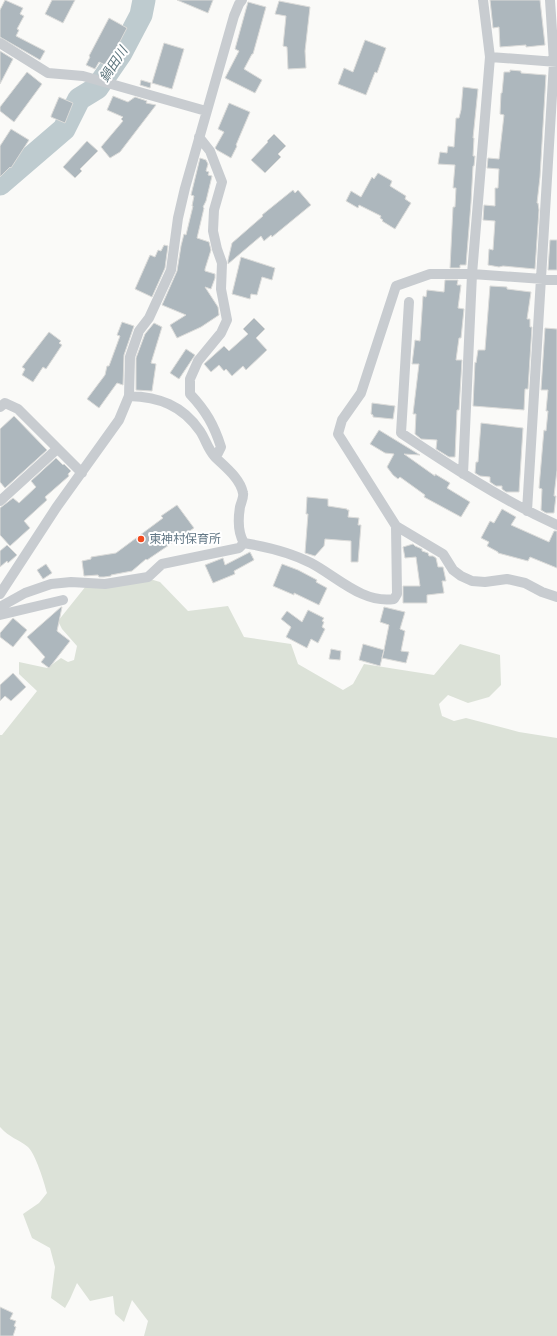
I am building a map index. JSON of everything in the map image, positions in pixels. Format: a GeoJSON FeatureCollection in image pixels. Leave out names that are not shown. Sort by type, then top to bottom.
{"type":"FeatureCollection","features":[{"type":"Feature","properties":{"kind":"street"},"geometry":{"type":"LineString","coordinates":[[0,594],[56,508],[119,420],[129,396],[130,357],[139,331],[149,318],[171,270],[178,218],[185,188],[234,16],[242,0]]}},
{"type":"Feature","properties":{"kind":"street"},"geometry":{"type":"LineString","coordinates":[[462,474],[472,274],[490,57],[483,0]]}},
{"type":"Feature","properties":{"kind":"street"},"geometry":{"type":"LineString","coordinates":[[526,511],[555,62],[550,0]]}},
{"type":"Feature","properties":{"kind":"street"},"geometry":{"type":"LineString","coordinates":[[0,43],[48,73],[83,76],[206,111]]}},
{"type":"Feature","properties":{"kind":"street"},"geometry":{"type":"LineString","coordinates":[[490,57],[555,62]]}},
{"type":"Feature","properties":{"kind":"street"},"geometry":{"type":"LineString","coordinates":[[199,137],[210,151],[222,182],[214,210],[213,231],[222,263],[221,289],[227,320],[221,333],[198,361],[190,379],[190,394],[203,408],[216,430],[221,447],[216,457]]}},
{"type":"Feature","properties":{"kind":"street"},"geometry":{"type":"LineString","coordinates":[[557,280],[472,274],[430,274],[396,286],[361,392],[342,420],[338,434],[396,526],[443,554],[453,570],[461,576],[472,581],[485,582],[507,579],[525,583],[542,592],[557,597]]}},
{"type":"Feature","properties":{"kind":"street"},"geometry":{"type":"LineString","coordinates":[[409,302],[401,434],[462,474],[526,511],[557,525]]}},
{"type":"Feature","properties":{"kind":"street"},"geometry":{"type":"LineString","coordinates":[[129,396],[157,399],[173,406],[188,416],[200,432],[208,448],[238,482],[243,494],[239,512],[239,528],[244,543]]}},
{"type":"Feature","properties":{"kind":"street"},"geometry":{"type":"LineString","coordinates":[[0,407],[5,402],[18,409],[82,473]]}},
{"type":"Feature","properties":{"kind":"street"},"geometry":{"type":"LineString","coordinates":[[0,500],[57,448]]}},
{"type":"Feature","properties":{"kind":"street"},"geometry":{"type":"LineString","coordinates":[[244,543],[276,549],[312,564],[340,582],[369,596],[385,601],[394,600],[398,594],[396,526]]}},
{"type":"Feature","properties":{"kind":"street"},"geometry":{"type":"LineString","coordinates":[[0,607],[25,594],[51,584],[71,582],[105,584],[148,577],[162,564],[239,548],[244,543]]}},
{"type":"Feature","properties":{"kind":"street"},"geometry":{"type":"LineString","coordinates":[[0,615],[64,600]]}},
{"type":"Feature","properties":{"kind":"shaded area"},"geometry":{"type":"Polygon","coordinates":[[[140,576],[160,582],[188,611],[228,606],[244,637],[291,644],[298,664],[343,690],[353,684],[364,664],[434,675],[460,644],[500,655],[501,685],[489,697],[468,703],[448,695],[439,704],[442,716],[454,721],[466,718],[519,732],[557,738],[557,1336],[144,1336],[148,1321],[132,1300],[124,1322],[115,1314],[113,1296],[90,1301],[77,1283],[65,1308],[51,1298],[55,1267],[50,1248],[32,1238],[23,1214],[39,1203],[47,1193],[46,1188],[34,1156],[28,1147],[7,1134],[0,1127],[0,735],[2,735],[37,691],[19,674],[19,662],[47,668],[61,658],[68,662],[74,660],[77,646],[62,629],[58,621],[86,586],[140,576]]]}},
{"type":"Feature","properties":{"kind":"building"},"geometry":{"type":"Polygon","coordinates":[[[5,0],[23,8],[20,14],[24,16],[17,29],[19,30],[16,36],[45,51],[40,60],[0,37],[0,10],[5,0]]]}},
{"type":"Feature","properties":{"kind":"building"},"geometry":{"type":"Polygon","coordinates":[[[52,0],[75,0],[63,23],[45,14],[52,0]]]}},
{"type":"Feature","properties":{"kind":"building"},"geometry":{"type":"Polygon","coordinates":[[[177,0],[213,0],[208,13],[177,0]]]}},
{"type":"Feature","properties":{"kind":"building"},"geometry":{"type":"Polygon","coordinates":[[[490,0],[540,0],[545,45],[500,47],[499,27],[493,28],[490,0]]]}},
{"type":"Feature","properties":{"kind":"building"},"geometry":{"type":"Polygon","coordinates":[[[279,1],[310,7],[305,51],[306,68],[288,69],[287,47],[283,46],[286,16],[275,14],[279,1]]]}},
{"type":"Feature","properties":{"kind":"building"},"geometry":{"type":"Polygon","coordinates":[[[248,2],[266,7],[253,54],[244,69],[262,80],[255,93],[225,78],[239,51],[235,49],[248,2]]]}},
{"type":"Feature","properties":{"kind":"building"},"geometry":{"type":"Polygon","coordinates":[[[109,18],[127,28],[107,66],[99,62],[95,69],[86,65],[90,57],[89,56],[109,18]]]}},
{"type":"Feature","properties":{"kind":"building"},"geometry":{"type":"Polygon","coordinates":[[[365,40],[386,48],[377,73],[375,72],[366,95],[338,84],[344,68],[353,72],[365,40]]]}},
{"type":"Feature","properties":{"kind":"building"},"geometry":{"type":"Polygon","coordinates":[[[164,43],[184,49],[172,89],[152,83],[164,43]]]}},
{"type":"Feature","properties":{"kind":"building"},"geometry":{"type":"Polygon","coordinates":[[[0,51],[13,59],[0,84],[0,51]]]}},
{"type":"Feature","properties":{"kind":"building"},"geometry":{"type":"Polygon","coordinates":[[[510,70],[521,71],[521,73],[546,75],[537,203],[539,210],[535,269],[488,265],[489,249],[493,250],[495,221],[483,220],[484,205],[495,206],[495,188],[498,188],[499,169],[487,168],[488,158],[499,159],[504,115],[500,114],[501,93],[504,72],[510,72],[510,70]]]}},
{"type":"Feature","properties":{"kind":"building"},"geometry":{"type":"Polygon","coordinates":[[[27,72],[42,84],[14,122],[0,111],[0,107],[27,72]]]}},
{"type":"Feature","properties":{"kind":"building"},"geometry":{"type":"Polygon","coordinates":[[[141,80],[151,83],[150,88],[140,85],[141,80]]]}},
{"type":"Feature","properties":{"kind":"building"},"geometry":{"type":"Polygon","coordinates":[[[463,87],[478,89],[473,138],[473,156],[475,156],[466,265],[460,265],[460,268],[450,268],[453,207],[455,207],[456,188],[453,188],[455,165],[438,164],[440,152],[447,153],[448,146],[454,147],[456,118],[459,118],[461,110],[463,87]]]}},
{"type":"Feature","properties":{"kind":"building"},"geometry":{"type":"Polygon","coordinates":[[[113,96],[128,102],[135,97],[147,101],[146,103],[156,105],[120,152],[110,158],[101,147],[123,121],[121,119],[123,117],[107,110],[113,96]]]}},
{"type":"Feature","properties":{"kind":"building"},"geometry":{"type":"Polygon","coordinates":[[[59,97],[73,103],[65,123],[51,117],[59,97]]]}},
{"type":"Feature","properties":{"kind":"building"},"geometry":{"type":"Polygon","coordinates":[[[229,103],[250,112],[231,158],[215,148],[224,132],[218,129],[229,103]]]}},
{"type":"Feature","properties":{"kind":"building"},"geometry":{"type":"Polygon","coordinates":[[[11,129],[29,140],[11,168],[10,167],[0,177],[0,146],[11,129]]]}},
{"type":"Feature","properties":{"kind":"building"},"geometry":{"type":"Polygon","coordinates":[[[274,134],[286,146],[278,154],[281,157],[265,173],[251,160],[274,134]]]}},
{"type":"Feature","properties":{"kind":"building"},"geometry":{"type":"Polygon","coordinates":[[[87,141],[98,151],[80,169],[82,171],[75,178],[63,167],[87,141]]]}},
{"type":"Feature","properties":{"kind":"building"},"geometry":{"type":"Polygon","coordinates":[[[200,158],[206,160],[208,164],[206,171],[209,172],[208,175],[212,176],[206,201],[203,207],[197,238],[209,242],[211,250],[205,271],[215,274],[215,278],[211,289],[205,287],[218,307],[219,315],[201,327],[177,338],[170,325],[186,315],[162,305],[177,271],[181,246],[184,234],[186,235],[193,206],[194,196],[191,195],[200,158]]]}},
{"type":"Feature","properties":{"kind":"building"},"geometry":{"type":"Polygon","coordinates":[[[378,173],[392,181],[390,186],[406,196],[405,199],[411,203],[395,229],[382,221],[383,220],[380,218],[381,216],[359,205],[358,208],[346,201],[351,191],[361,197],[372,177],[374,179],[378,173]]]}},
{"type":"Feature","properties":{"kind":"building"},"geometry":{"type":"Polygon","coordinates":[[[293,190],[295,193],[298,190],[311,205],[272,237],[271,235],[264,241],[261,236],[228,264],[232,243],[263,216],[262,215],[293,190]]]}},
{"type":"Feature","properties":{"kind":"building"},"geometry":{"type":"Polygon","coordinates":[[[550,240],[557,240],[557,270],[548,270],[550,240]]]}},
{"type":"Feature","properties":{"kind":"building"},"geometry":{"type":"Polygon","coordinates":[[[164,245],[168,246],[165,268],[152,297],[135,289],[150,255],[155,257],[158,250],[161,251],[164,245]]]}},
{"type":"Feature","properties":{"kind":"building"},"geometry":{"type":"Polygon","coordinates":[[[241,257],[275,268],[272,280],[262,277],[257,295],[251,294],[250,299],[232,294],[241,257]]]}},
{"type":"Feature","properties":{"kind":"building"},"geometry":{"type":"Polygon","coordinates":[[[445,280],[458,280],[457,285],[461,285],[458,308],[464,309],[461,338],[459,338],[456,360],[462,360],[459,410],[457,410],[455,457],[449,457],[436,449],[437,440],[421,439],[415,434],[416,414],[413,414],[419,364],[412,364],[415,340],[420,341],[423,296],[426,297],[427,290],[444,292],[445,280]]]}},
{"type":"Feature","properties":{"kind":"building"},"geometry":{"type":"Polygon","coordinates":[[[490,286],[507,287],[507,289],[531,292],[527,319],[530,319],[530,327],[532,327],[528,389],[525,389],[524,410],[473,406],[475,362],[476,363],[478,350],[485,350],[490,286]]]}},
{"type":"Feature","properties":{"kind":"building"},"geometry":{"type":"Polygon","coordinates":[[[254,318],[265,329],[256,338],[267,350],[246,370],[243,366],[232,376],[226,369],[224,371],[219,365],[211,372],[204,364],[224,346],[229,351],[248,334],[243,329],[254,318]]]}},
{"type":"Feature","properties":{"kind":"building"},"geometry":{"type":"Polygon","coordinates":[[[122,322],[134,326],[124,355],[123,385],[117,383],[99,408],[87,399],[105,375],[107,366],[109,366],[120,336],[117,335],[122,322]]]}},
{"type":"Feature","properties":{"kind":"building"},"geometry":{"type":"Polygon","coordinates":[[[154,323],[162,327],[151,363],[156,364],[152,391],[136,390],[136,358],[145,334],[154,323]]]}},
{"type":"Feature","properties":{"kind":"building"},"geometry":{"type":"Polygon","coordinates":[[[545,328],[557,329],[557,470],[554,513],[546,513],[541,510],[542,489],[539,488],[544,430],[546,431],[548,411],[546,411],[548,390],[541,390],[545,328]]]}},
{"type":"Feature","properties":{"kind":"building"},"geometry":{"type":"Polygon","coordinates":[[[49,332],[61,341],[59,343],[62,345],[46,369],[43,367],[33,382],[22,375],[25,369],[22,367],[49,332]]]}},
{"type":"Feature","properties":{"kind":"building"},"geometry":{"type":"Polygon","coordinates":[[[186,349],[195,355],[179,379],[170,373],[186,349]]]}},
{"type":"Feature","properties":{"kind":"building"},"geometry":{"type":"Polygon","coordinates":[[[372,403],[395,406],[393,419],[373,417],[371,414],[372,403]]]}},
{"type":"Feature","properties":{"kind":"building"},"geometry":{"type":"Polygon","coordinates":[[[14,416],[47,450],[5,488],[0,482],[0,429],[14,416]]]}},
{"type":"Feature","properties":{"kind":"building"},"geometry":{"type":"Polygon","coordinates":[[[481,423],[523,428],[519,492],[506,492],[502,489],[502,486],[496,486],[490,482],[490,477],[480,476],[475,473],[476,462],[478,462],[481,423]]]}},
{"type":"Feature","properties":{"kind":"building"},"geometry":{"type":"Polygon","coordinates":[[[379,430],[420,455],[404,454],[435,476],[435,474],[450,483],[447,488],[470,502],[461,517],[424,497],[425,495],[400,477],[398,479],[393,475],[387,467],[394,454],[385,453],[370,444],[379,430]]]}},
{"type":"Feature","properties":{"kind":"building"},"geometry":{"type":"Polygon","coordinates":[[[56,458],[71,471],[68,474],[69,476],[45,497],[47,500],[24,521],[30,528],[10,546],[0,535],[0,508],[13,498],[19,503],[36,487],[31,481],[56,458]]]}},
{"type":"Feature","properties":{"kind":"building"},"geometry":{"type":"Polygon","coordinates":[[[307,497],[328,499],[328,506],[347,509],[349,510],[348,517],[359,518],[358,525],[361,525],[358,562],[351,562],[351,541],[325,539],[324,546],[315,556],[305,553],[308,514],[306,514],[307,497]]]}},
{"type":"Feature","properties":{"kind":"building"},"geometry":{"type":"Polygon","coordinates":[[[177,505],[194,528],[147,560],[146,559],[132,571],[104,577],[99,577],[98,575],[84,576],[82,561],[91,559],[91,557],[116,553],[163,518],[161,516],[177,505]]]}},
{"type":"Feature","properties":{"kind":"building"},"geometry":{"type":"Polygon","coordinates":[[[502,509],[516,517],[511,525],[549,542],[554,531],[557,531],[557,568],[530,557],[528,561],[498,553],[487,546],[489,542],[481,538],[490,521],[494,523],[502,509]]]}},
{"type":"Feature","properties":{"kind":"building"},"geometry":{"type":"Polygon","coordinates":[[[413,544],[422,549],[422,551],[428,553],[429,556],[436,558],[438,567],[443,567],[446,581],[442,581],[444,593],[427,595],[427,603],[403,603],[403,586],[420,586],[416,557],[405,558],[403,547],[413,544]]]}},
{"type":"Feature","properties":{"kind":"building"},"geometry":{"type":"Polygon","coordinates":[[[7,545],[17,555],[8,563],[7,561],[0,567],[0,551],[7,545]]]}},
{"type":"Feature","properties":{"kind":"building"},"geometry":{"type":"Polygon","coordinates":[[[250,552],[254,560],[234,571],[235,574],[213,583],[205,565],[223,558],[225,565],[250,552]]]}},
{"type":"Feature","properties":{"kind":"building"},"geometry":{"type":"Polygon","coordinates":[[[46,564],[52,573],[43,579],[37,570],[46,564]]]}},
{"type":"Feature","properties":{"kind":"building"},"geometry":{"type":"Polygon","coordinates":[[[282,564],[317,580],[316,582],[327,588],[319,605],[294,593],[294,595],[273,586],[282,564]]]}},
{"type":"Feature","properties":{"kind":"building"},"geometry":{"type":"Polygon","coordinates":[[[61,607],[57,631],[70,641],[49,668],[41,662],[45,657],[27,637],[61,607]]]}},
{"type":"Feature","properties":{"kind":"building"},"geometry":{"type":"Polygon","coordinates":[[[384,607],[405,612],[400,629],[405,631],[401,651],[409,652],[406,663],[382,658],[380,666],[359,660],[363,644],[384,650],[389,625],[380,622],[384,607]]]}},
{"type":"Feature","properties":{"kind":"building"},"geometry":{"type":"Polygon","coordinates":[[[308,610],[324,618],[322,621],[324,622],[322,627],[325,629],[318,643],[311,639],[307,648],[286,637],[291,627],[281,619],[287,611],[302,622],[308,610]]]}},
{"type":"Feature","properties":{"kind":"building"},"geometry":{"type":"Polygon","coordinates":[[[13,618],[27,630],[13,647],[0,637],[0,633],[13,618]]]}},
{"type":"Feature","properties":{"kind":"building"},"geometry":{"type":"Polygon","coordinates":[[[331,649],[341,651],[340,660],[329,659],[331,649]]]}},
{"type":"Feature","properties":{"kind":"building"},"geometry":{"type":"Polygon","coordinates":[[[13,673],[26,687],[11,701],[5,696],[0,701],[0,685],[13,673]]]}},
{"type":"Feature","properties":{"kind":"building"},"geometry":{"type":"Polygon","coordinates":[[[0,1307],[13,1313],[10,1319],[16,1321],[14,1326],[16,1327],[13,1336],[0,1336],[0,1307]]]}},
{"type":"Feature","properties":{"kind":"waterway","name":"鍋田川"},"geometry":{"type":"LineString","coordinates":[[0,184],[64,129],[79,99],[97,88],[121,53],[141,15],[144,0]]}},
{"type":"Feature","properties":{"kind":"place","name":"東神村保育所"},"geometry":{"type":"Point","coordinates":[141,539]}}]}
